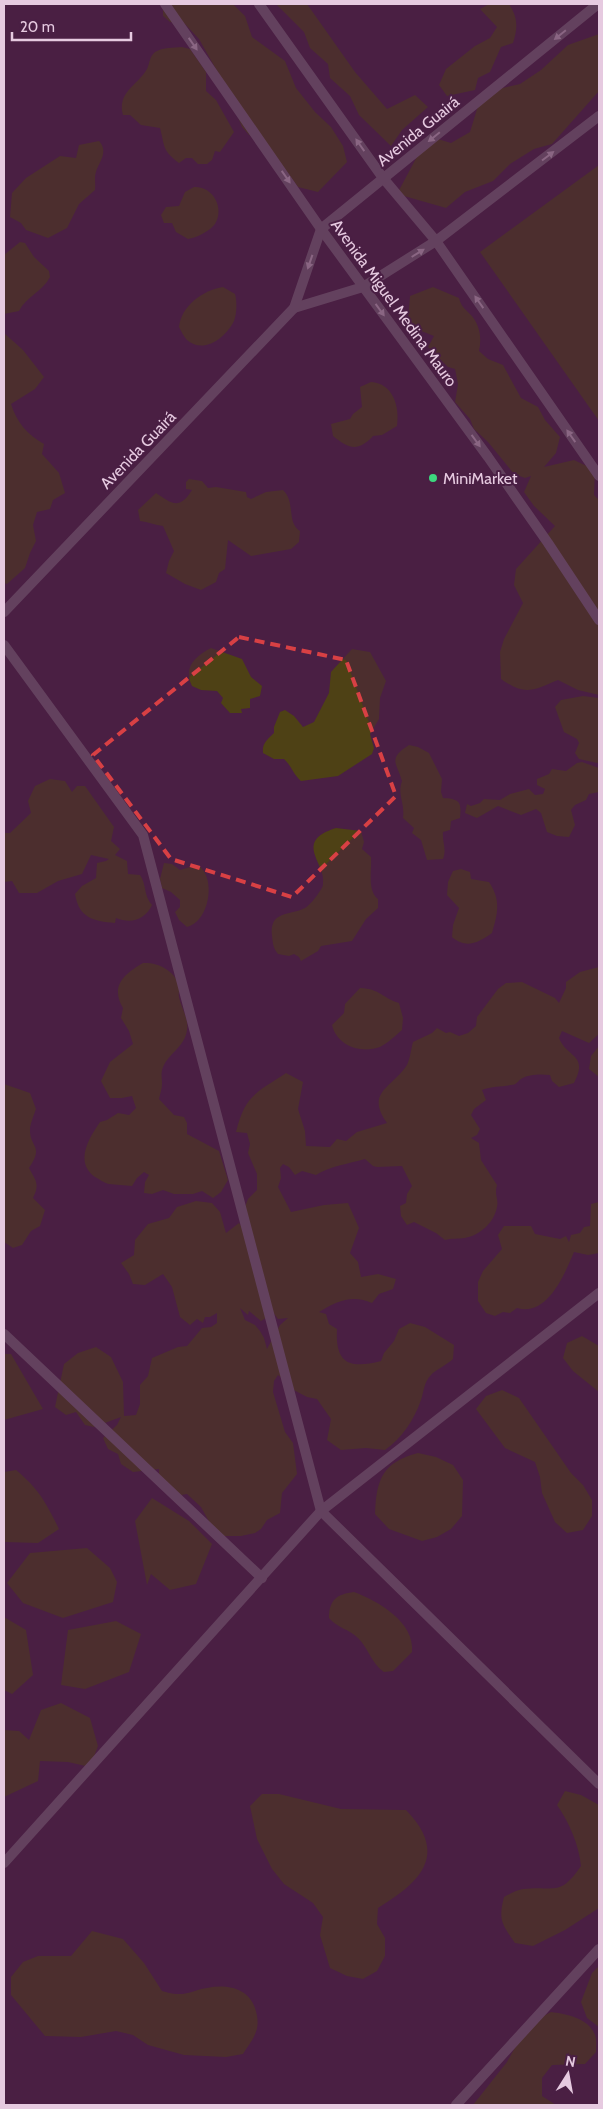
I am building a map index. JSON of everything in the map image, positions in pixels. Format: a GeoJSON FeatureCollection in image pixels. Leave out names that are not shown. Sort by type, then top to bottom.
{"type":"FeatureCollection","features":[{"type":"Feature","properties":{"kind":"street","name":"Avenida Miguel Medina Mauro"},"geometry":{"type":"LineString","coordinates":[[165,4],[321,229],[488,457],[599,620]]}},
{"type":"Feature","properties":{"kind":"street"},"geometry":{"type":"LineString","coordinates":[[260,4],[383,178],[436,241],[599,476]]}},
{"type":"Feature","properties":{"kind":"street","name":"Avenida Guairá"},"geometry":{"type":"LineString","coordinates":[[4,612],[294,308],[321,229],[598,4]]}},
{"type":"Feature","properties":{"kind":"street","name":"Avenida Guairá"},"geometry":{"type":"LineString","coordinates":[[294,308],[363,287],[436,241],[599,116]]}},
{"type":"Feature","properties":{"kind":"street"},"geometry":{"type":"LineString","coordinates":[[4,645],[143,835],[322,1511],[599,1784]]}},
{"type":"Feature","properties":{"kind":"street"},"geometry":{"type":"LineString","coordinates":[[4,1863],[322,1511],[599,1293]]}},
{"type":"Feature","properties":{"kind":"street"},"geometry":{"type":"LineString","coordinates":[[4,1334],[262,1578]]}},
{"type":"Feature","properties":{"kind":"street"},"geometry":{"type":"LineString","coordinates":[[456,2105],[599,1949]]}},
{"type":"Feature","properties":{"kind":"highlighted area"},"geometry":{"type":"Polygon","coordinates":[[[239,637],[346,660],[396,796],[292,897],[171,859],[93,755],[239,637]]]}},
{"type":"Feature","properties":{"kind":"shaded area"},"geometry":{"type":"Polygon","coordinates":[[[163,4],[233,4],[245,16],[252,37],[285,61],[296,88],[315,112],[331,127],[343,146],[347,162],[318,192],[298,187],[265,141],[249,135],[242,127],[225,85],[199,39],[185,24],[170,22],[163,16],[163,4]]]}},
{"type":"Feature","properties":{"kind":"shaded area"},"geometry":{"type":"Polygon","coordinates":[[[276,4],[307,4],[355,72],[387,109],[415,95],[428,107],[402,130],[391,146],[359,115],[350,96],[330,78],[328,64],[310,48],[304,32],[276,4]]]}},
{"type":"Feature","properties":{"kind":"shaded area"},"geometry":{"type":"Polygon","coordinates":[[[489,4],[509,4],[516,23],[513,43],[501,47],[490,72],[478,78],[475,90],[447,96],[439,85],[446,69],[475,46],[490,38],[497,27],[480,9],[489,4]]]}},
{"type":"Feature","properties":{"kind":"shaded area"},"geometry":{"type":"Polygon","coordinates":[[[599,34],[599,91],[552,144],[534,149],[510,164],[493,181],[465,192],[446,208],[397,194],[428,136],[451,143],[470,132],[482,93],[520,84],[541,70],[568,45],[599,34]]]}},
{"type":"Feature","properties":{"kind":"shaded area"},"geometry":{"type":"Polygon","coordinates":[[[182,47],[190,49],[206,72],[206,91],[216,100],[234,132],[220,152],[215,151],[212,160],[207,164],[198,164],[192,158],[186,158],[179,163],[167,151],[160,128],[141,125],[130,115],[123,115],[122,107],[125,95],[143,75],[153,54],[161,49],[182,47]]]}},
{"type":"Feature","properties":{"kind":"shaded area"},"geometry":{"type":"Polygon","coordinates":[[[99,141],[102,145],[103,153],[95,174],[95,190],[79,204],[67,228],[48,238],[26,230],[21,223],[10,217],[12,193],[26,178],[60,156],[76,158],[79,145],[99,141]]]}},
{"type":"Feature","properties":{"kind":"shaded area"},"geometry":{"type":"Polygon","coordinates":[[[599,165],[599,421],[480,252],[599,165]]]}},
{"type":"Feature","properties":{"kind":"shaded area"},"geometry":{"type":"Polygon","coordinates":[[[194,187],[207,190],[212,194],[219,211],[218,218],[213,227],[203,234],[188,239],[176,232],[172,223],[164,223],[161,215],[166,207],[179,206],[185,192],[194,187]]]}},
{"type":"Feature","properties":{"kind":"shaded area"},"geometry":{"type":"Polygon","coordinates":[[[20,242],[25,243],[34,257],[49,271],[50,277],[19,311],[4,314],[4,255],[20,242]]]}},
{"type":"Feature","properties":{"kind":"shaded area"},"geometry":{"type":"Polygon","coordinates":[[[223,287],[235,294],[236,300],[234,321],[226,333],[207,345],[200,346],[187,340],[179,327],[184,312],[201,295],[223,287]]]}},
{"type":"Feature","properties":{"kind":"shaded area"},"geometry":{"type":"Polygon","coordinates":[[[433,287],[459,298],[478,327],[480,336],[479,351],[488,359],[503,365],[521,398],[538,407],[545,420],[560,437],[556,453],[544,467],[574,460],[595,470],[594,495],[599,500],[599,695],[578,690],[558,680],[535,689],[523,690],[501,679],[500,652],[504,639],[523,603],[514,585],[516,569],[555,526],[534,506],[524,492],[531,476],[525,478],[514,474],[488,442],[474,429],[470,419],[455,402],[458,384],[455,369],[448,367],[428,347],[434,336],[416,329],[408,320],[410,296],[433,287]]]}},
{"type":"Feature","properties":{"kind":"shaded area"},"geometry":{"type":"Polygon","coordinates":[[[4,333],[23,350],[44,377],[35,389],[11,404],[16,417],[23,427],[44,444],[42,454],[59,473],[65,493],[53,500],[50,509],[37,512],[33,525],[36,541],[25,568],[7,584],[4,583],[4,333]]]}},
{"type":"Feature","properties":{"kind":"shaded area"},"geometry":{"type":"Polygon","coordinates":[[[371,382],[379,383],[390,391],[396,404],[397,426],[382,435],[373,436],[363,445],[349,446],[333,436],[331,424],[350,419],[362,407],[360,387],[371,382]]]}},
{"type":"Feature","properties":{"kind":"shaded area"},"geometry":{"type":"Polygon","coordinates":[[[189,479],[202,481],[208,488],[216,487],[246,492],[247,497],[251,499],[266,492],[283,490],[289,500],[293,522],[300,531],[299,542],[291,549],[251,556],[228,540],[225,569],[219,573],[216,582],[201,590],[185,584],[166,573],[174,551],[163,526],[140,521],[138,510],[156,493],[171,502],[179,503],[183,501],[192,490],[186,489],[186,482],[189,479]]]}},
{"type":"Feature","properties":{"kind":"shaded area"},"geometry":{"type":"Polygon","coordinates":[[[211,648],[242,659],[251,677],[262,686],[260,696],[250,699],[250,708],[241,709],[242,713],[230,713],[221,703],[223,698],[217,691],[201,690],[192,686],[189,674],[192,664],[195,659],[211,648]]]}},
{"type":"Feature","properties":{"kind":"shaded area"},"geometry":{"type":"Polygon","coordinates":[[[352,649],[370,652],[386,681],[380,698],[379,719],[370,734],[374,748],[372,754],[338,776],[301,781],[284,759],[274,759],[263,753],[264,744],[274,733],[274,727],[280,712],[285,710],[294,716],[303,727],[314,722],[329,693],[331,672],[352,649]]]}},
{"type":"Feature","properties":{"kind":"shaded area"},"geometry":{"type":"Polygon","coordinates":[[[583,696],[599,698],[599,762],[597,763],[579,759],[575,753],[579,743],[577,739],[564,732],[555,707],[561,700],[583,696]]]}},
{"type":"Feature","properties":{"kind":"shaded area"},"geometry":{"type":"Polygon","coordinates":[[[409,745],[429,753],[442,779],[441,792],[443,798],[456,800],[460,804],[460,818],[451,821],[450,830],[443,832],[445,852],[443,859],[427,860],[421,840],[412,833],[414,828],[403,818],[400,790],[402,781],[395,762],[398,754],[409,745]]]}},
{"type":"Feature","properties":{"kind":"shaded area"},"geometry":{"type":"Polygon","coordinates":[[[582,762],[599,768],[599,792],[589,794],[586,800],[575,805],[571,810],[575,825],[569,837],[557,836],[547,832],[541,813],[536,809],[521,815],[498,806],[477,818],[465,813],[467,804],[471,806],[480,803],[484,799],[500,800],[510,794],[529,789],[535,795],[543,794],[545,789],[537,785],[537,779],[549,774],[552,769],[566,771],[577,763],[582,762]]]}},
{"type":"Feature","properties":{"kind":"shaded area"},"geometry":{"type":"Polygon","coordinates":[[[50,779],[65,781],[72,792],[77,786],[85,786],[114,827],[111,841],[120,849],[115,855],[127,861],[128,874],[140,875],[144,882],[147,898],[152,905],[146,914],[137,919],[127,921],[116,918],[115,923],[88,917],[80,908],[75,894],[82,886],[96,878],[97,863],[109,859],[91,855],[82,874],[58,881],[37,893],[19,893],[12,881],[4,882],[4,833],[10,833],[31,813],[28,801],[35,786],[50,779]]]}},
{"type":"Feature","properties":{"kind":"shaded area"},"geometry":{"type":"Polygon","coordinates":[[[336,828],[361,831],[364,842],[362,849],[371,857],[371,885],[378,899],[378,908],[366,919],[352,941],[321,946],[318,951],[301,961],[294,954],[289,956],[278,954],[274,948],[272,936],[274,922],[282,915],[305,908],[320,892],[323,885],[323,876],[314,853],[314,846],[316,840],[323,834],[336,828]]]}},
{"type":"Feature","properties":{"kind":"shaded area"},"geometry":{"type":"Polygon","coordinates":[[[164,863],[172,864],[180,870],[197,865],[203,870],[208,880],[208,897],[203,912],[194,924],[187,927],[179,920],[175,912],[180,907],[180,900],[171,892],[162,888],[160,879],[164,863]]]}},
{"type":"Feature","properties":{"kind":"shaded area"},"geometry":{"type":"Polygon","coordinates":[[[461,869],[470,872],[471,879],[489,882],[497,901],[497,913],[492,933],[482,940],[467,944],[457,941],[452,937],[453,925],[459,908],[447,895],[448,882],[453,871],[461,869]]]}},
{"type":"Feature","properties":{"kind":"shaded area"},"geometry":{"type":"Polygon","coordinates":[[[143,963],[154,964],[170,971],[179,986],[179,997],[186,1017],[186,1036],[163,1068],[159,1099],[174,1115],[184,1117],[187,1123],[187,1134],[219,1151],[228,1180],[221,1192],[213,1198],[202,1191],[193,1194],[174,1194],[163,1190],[152,1194],[144,1193],[145,1182],[149,1175],[144,1172],[132,1186],[109,1184],[95,1177],[85,1164],[84,1157],[88,1142],[100,1122],[118,1113],[129,1115],[136,1108],[132,1096],[110,1098],[101,1081],[110,1062],[133,1044],[129,1031],[121,1018],[123,1008],[118,993],[121,981],[125,976],[143,963]]]}},
{"type":"Feature","properties":{"kind":"shaded area"},"geometry":{"type":"Polygon","coordinates":[[[599,967],[599,1034],[589,1043],[562,1031],[559,1038],[578,1061],[578,1074],[574,1083],[559,1087],[552,1081],[550,1075],[543,1074],[524,1077],[514,1084],[482,1090],[486,1100],[474,1109],[471,1115],[480,1129],[477,1135],[471,1138],[479,1143],[481,1160],[497,1185],[495,1213],[490,1223],[481,1231],[465,1238],[445,1240],[436,1233],[414,1222],[407,1225],[401,1216],[400,1206],[406,1203],[407,1194],[412,1186],[402,1166],[377,1167],[365,1159],[333,1167],[316,1175],[302,1171],[295,1175],[289,1167],[283,1164],[280,1168],[281,1178],[278,1187],[291,1212],[324,1205],[348,1203],[359,1228],[350,1253],[358,1262],[361,1277],[378,1274],[396,1279],[393,1289],[379,1294],[372,1303],[358,1299],[345,1300],[319,1312],[326,1314],[329,1324],[337,1329],[337,1341],[342,1357],[353,1364],[381,1361],[384,1353],[394,1341],[399,1329],[410,1323],[425,1327],[454,1345],[453,1359],[429,1378],[411,1421],[402,1434],[385,1450],[366,1448],[341,1450],[327,1440],[331,1419],[317,1399],[307,1397],[290,1388],[288,1383],[278,1375],[274,1381],[273,1392],[285,1432],[293,1443],[297,1474],[282,1493],[280,1513],[267,1520],[261,1529],[255,1533],[241,1536],[217,1536],[201,1507],[187,1494],[181,1495],[159,1480],[159,1469],[133,1472],[121,1464],[118,1454],[108,1449],[103,1438],[117,1425],[121,1417],[94,1427],[85,1425],[76,1412],[66,1415],[55,1407],[64,1364],[78,1353],[96,1347],[111,1357],[123,1382],[124,1416],[136,1415],[140,1404],[140,1385],[148,1376],[152,1358],[178,1347],[187,1346],[202,1328],[211,1327],[217,1323],[217,1313],[210,1317],[205,1317],[203,1323],[197,1319],[190,1325],[180,1317],[172,1287],[163,1274],[145,1285],[133,1284],[121,1263],[134,1255],[135,1240],[148,1224],[169,1218],[177,1207],[196,1201],[212,1203],[220,1212],[226,1233],[239,1223],[244,1230],[241,1217],[248,1199],[257,1190],[257,1174],[248,1153],[250,1144],[247,1133],[236,1132],[243,1110],[259,1091],[286,1073],[303,1082],[298,1109],[305,1131],[306,1146],[330,1147],[337,1139],[346,1141],[357,1132],[387,1123],[381,1113],[380,1097],[383,1091],[407,1065],[413,1042],[432,1033],[437,1028],[446,1033],[450,1032],[459,1036],[468,1033],[476,1026],[477,1017],[498,989],[506,983],[522,982],[555,998],[559,1003],[566,988],[566,982],[580,972],[599,967]],[[269,1307],[266,1318],[261,1321],[249,1311],[248,1315],[240,1308],[245,1320],[255,1325],[260,1331],[267,1349],[280,1325],[288,1318],[278,1319],[269,1307]]]}},
{"type":"Feature","properties":{"kind":"shaded area"},"geometry":{"type":"Polygon","coordinates":[[[360,988],[373,990],[399,1003],[403,1018],[402,1030],[380,1047],[373,1049],[358,1049],[344,1043],[332,1025],[344,1013],[345,1004],[360,988]]]}},
{"type":"Feature","properties":{"kind":"shaded area"},"geometry":{"type":"Polygon","coordinates":[[[599,1046],[599,1077],[589,1069],[591,1056],[599,1046]]]}},
{"type":"Feature","properties":{"kind":"shaded area"},"geometry":{"type":"Polygon","coordinates":[[[4,1084],[30,1093],[36,1109],[30,1128],[30,1135],[36,1155],[29,1168],[37,1186],[33,1198],[45,1210],[40,1226],[31,1231],[22,1245],[13,1248],[4,1242],[4,1084]]]}},
{"type":"Feature","properties":{"kind":"shaded area"},"geometry":{"type":"Polygon","coordinates":[[[599,1202],[599,1253],[588,1255],[574,1252],[566,1271],[554,1291],[538,1306],[528,1309],[517,1308],[510,1313],[503,1312],[495,1316],[486,1313],[478,1301],[478,1282],[483,1271],[502,1249],[498,1235],[504,1226],[531,1226],[535,1234],[560,1239],[566,1236],[569,1242],[571,1235],[580,1233],[584,1227],[590,1226],[591,1204],[599,1202]]]}},
{"type":"Feature","properties":{"kind":"shaded area"},"geometry":{"type":"Polygon","coordinates":[[[582,1336],[599,1346],[599,1392],[573,1371],[563,1358],[567,1343],[582,1336]]]}},
{"type":"Feature","properties":{"kind":"shaded area"},"geometry":{"type":"Polygon","coordinates":[[[4,1354],[11,1354],[43,1409],[4,1420],[4,1354]]]}},
{"type":"Feature","properties":{"kind":"shaded area"},"geometry":{"type":"Polygon","coordinates":[[[502,1390],[519,1398],[592,1500],[592,1516],[583,1530],[567,1533],[555,1522],[542,1493],[540,1477],[535,1462],[505,1448],[476,1409],[486,1396],[502,1390]]]}},
{"type":"Feature","properties":{"kind":"shaded area"},"geometry":{"type":"Polygon","coordinates":[[[418,1453],[436,1457],[453,1465],[463,1480],[462,1516],[451,1529],[437,1537],[422,1541],[389,1529],[375,1514],[377,1491],[384,1474],[397,1461],[418,1453]]]}},
{"type":"Feature","properties":{"kind":"shaded area"},"geometry":{"type":"Polygon","coordinates":[[[16,1470],[41,1497],[59,1529],[38,1543],[4,1542],[4,1472],[16,1470]]]}},
{"type":"Feature","properties":{"kind":"shaded area"},"geometry":{"type":"Polygon","coordinates":[[[152,1498],[189,1521],[212,1544],[196,1584],[170,1590],[151,1574],[147,1585],[135,1521],[152,1498]]]}},
{"type":"Feature","properties":{"kind":"shaded area"},"geometry":{"type":"Polygon","coordinates":[[[87,1548],[110,1568],[117,1582],[113,1602],[63,1618],[23,1603],[7,1583],[30,1553],[87,1548]]]}},
{"type":"Feature","properties":{"kind":"shaded area"},"geometry":{"type":"Polygon","coordinates":[[[354,1592],[384,1607],[408,1631],[412,1652],[393,1671],[384,1672],[358,1638],[329,1618],[332,1602],[343,1594],[354,1592]]]}},
{"type":"Feature","properties":{"kind":"shaded area"},"geometry":{"type":"Polygon","coordinates":[[[4,1617],[26,1630],[33,1675],[12,1694],[4,1690],[4,1617]]]}},
{"type":"Feature","properties":{"kind":"shaded area"},"geometry":{"type":"Polygon","coordinates":[[[116,1621],[141,1634],[129,1672],[85,1689],[61,1685],[68,1630],[116,1621]]]}},
{"type":"Feature","properties":{"kind":"shaded area"},"geometry":{"type":"Polygon","coordinates":[[[61,1703],[90,1718],[98,1746],[90,1767],[68,1762],[40,1761],[38,1781],[4,1797],[4,1730],[19,1731],[29,1740],[41,1710],[61,1703]]]}},
{"type":"Feature","properties":{"kind":"shaded area"},"geometry":{"type":"Polygon","coordinates":[[[565,1791],[581,1795],[599,1805],[599,1908],[565,1930],[533,1946],[515,1943],[502,1922],[501,1911],[504,1897],[523,1889],[556,1888],[561,1886],[574,1876],[581,1866],[573,1834],[557,1805],[565,1791]]]}},
{"type":"Feature","properties":{"kind":"shaded area"},"geometry":{"type":"Polygon","coordinates":[[[262,1794],[279,1794],[341,1809],[406,1810],[419,1826],[426,1840],[427,1853],[424,1866],[407,1888],[378,1908],[377,1924],[385,1938],[385,1956],[377,1971],[363,1979],[347,1976],[330,1968],[320,1935],[323,1917],[313,1903],[284,1884],[272,1869],[257,1839],[250,1806],[262,1794]]]}},
{"type":"Feature","properties":{"kind":"shaded area"},"geometry":{"type":"Polygon","coordinates":[[[92,1931],[123,1939],[144,1963],[162,1991],[181,1994],[215,1987],[229,1987],[247,1996],[255,2008],[258,2022],[256,2032],[243,2054],[226,2057],[184,2055],[148,2045],[133,2035],[116,2031],[81,2037],[45,2036],[11,1995],[11,1977],[23,1962],[38,1956],[71,1956],[92,1931]]]}},
{"type":"Feature","properties":{"kind":"shaded area"},"geometry":{"type":"Polygon","coordinates":[[[599,1966],[599,2027],[587,2018],[581,2002],[592,1973],[599,1966]]]}},
{"type":"Feature","properties":{"kind":"shaded area"},"geometry":{"type":"Polygon","coordinates":[[[551,2012],[582,2021],[592,2029],[596,2041],[596,2052],[585,2064],[552,2065],[542,2078],[542,2096],[556,2105],[473,2105],[507,2062],[523,2033],[536,2020],[551,2012]]]}},
{"type":"Feature","properties":{"kind":"place","name":"MiniMarket"},"geometry":{"type":"Point","coordinates":[433,478]}}]}
